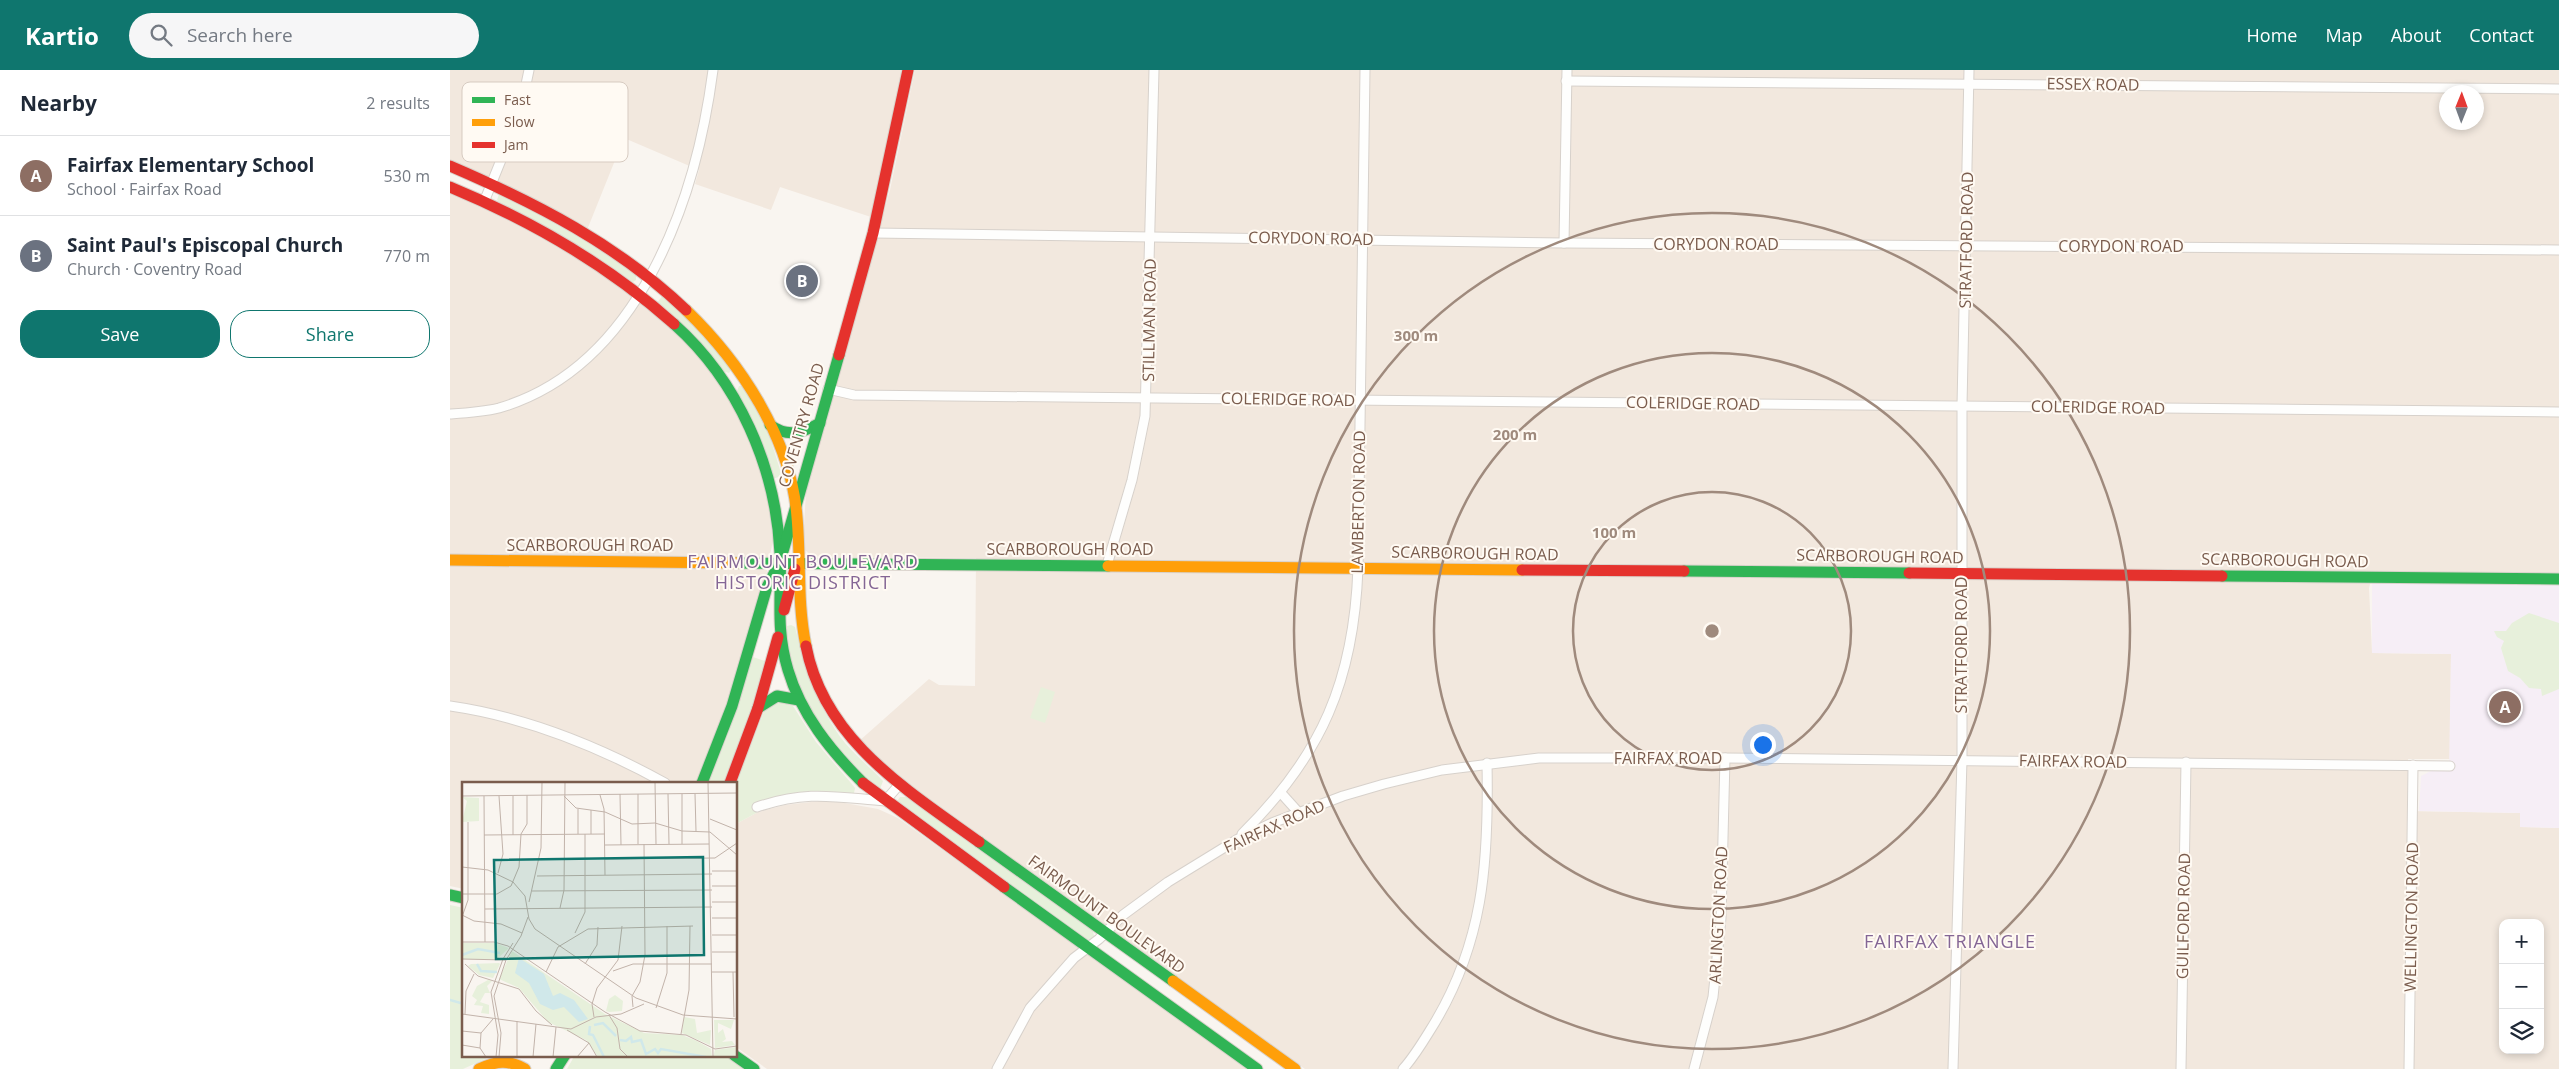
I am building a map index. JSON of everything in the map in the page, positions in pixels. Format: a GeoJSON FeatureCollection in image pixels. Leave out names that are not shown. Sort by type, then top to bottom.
{"type":"FeatureCollection","features":[{"type":"Feature","properties":{"kind":"main road","name":"COVENTRY ROAD"},"geometry":{"type":"LineString","coordinates":[[702,782],[729,714],[767,587],[780,562],[873,233],[908,70]]}},
{"type":"Feature","properties":{"kind":"main road","name":"FAIRMOUNT BOULEVARD"},"geometry":{"type":"LineString","coordinates":[[450,166],[492,184],[578,229],[648,278],[696,318],[732,358],[770,425],[792,484],[796,503],[802,635],[818,688],[836,722],[853,743],[877,768],[1295,1069]]}},
{"type":"Feature","properties":{"kind":"main road"},"geometry":{"type":"LineString","coordinates":[[450,187],[484,202],[557,240],[639,295],[693,342],[726,385],[754,436],[770,489],[780,562],[779,630],[787,667],[799,700],[818,734],[837,759],[858,780],[885,802],[1257,1069]]}},
{"type":"Feature","properties":{"kind":"main road"},"geometry":{"type":"LineString","coordinates":[[726,385],[743,375]]}},
{"type":"Feature","properties":{"kind":"main road"},"geometry":{"type":"LineString","coordinates":[[770,425],[781,433],[792,435],[803,433],[820,423]]}},
{"type":"Feature","properties":{"kind":"main road"},"geometry":{"type":"LineString","coordinates":[[770,489],[780,491],[792,484],[805,471]]}},
{"type":"Feature","properties":{"kind":"main road","name":"SCARBOROUGH ROAD"},"geometry":{"type":"LineString","coordinates":[[450,560],[2559,579]]}},
{"type":"Feature","properties":{"kind":"main road"},"geometry":{"type":"LineString","coordinates":[[730,782],[758,708],[789,587],[798,562]]}},
{"type":"Feature","properties":{"kind":"main road"},"geometry":{"type":"LineString","coordinates":[[758,708],[775,696],[787,696],[799,700]]}},
{"type":"Feature","properties":{"kind":"main road"},"geometry":{"type":"LineString","coordinates":[[479,1069],[502,1059],[509,1059],[521,1068],[526,1056]]}},
{"type":"Feature","properties":{"kind":"main road"},"geometry":{"type":"LineString","coordinates":[[556,1069],[564,1056]]}},
{"type":"Feature","properties":{"kind":"main road"},"geometry":{"type":"LineString","coordinates":[[735,1056],[754,1069]]}},
{"type":"Feature","properties":{"kind":"street"},"geometry":{"type":"LineString","coordinates":[[450,414],[499,408],[546,388],[580,365],[614,332],[639,295],[671,233],[690,182],[701,142],[713,70]]}},
{"type":"Feature","properties":{"kind":"street","name":"STILLMAN ROAD"},"geometry":{"type":"LineString","coordinates":[[1107,565],[1140,447],[1147,397],[1154,70]]}},
{"type":"Feature","properties":{"kind":"street","name":"LAMBERTON ROAD"},"geometry":{"type":"LineString","coordinates":[[1238,839],[1281,793],[1306,757],[1326,723],[1338,694],[1352,636],[1358,568],[1365,70]]}},
{"type":"Feature","properties":{"kind":"street"},"geometry":{"type":"LineString","coordinates":[[1564,243],[1567,70]]}},
{"type":"Feature","properties":{"kind":"street","name":"STRATFORD ROAD"},"geometry":{"type":"LineString","coordinates":[[1953,1069],[1962,760],[1960,574],[1969,70]]}},
{"type":"Feature","properties":{"kind":"street","name":"ESSEX ROAD"},"geometry":{"type":"LineString","coordinates":[[1566,81],[2559,89]]}},
{"type":"Feature","properties":{"kind":"street"},"geometry":{"type":"LineString","coordinates":[[484,202],[501,162]]}},
{"type":"Feature","properties":{"kind":"street","name":"CORYDON ROAD"},"geometry":{"type":"LineString","coordinates":[[873,233],[1363,238],[1564,243],[2559,250]]}},
{"type":"Feature","properties":{"kind":"street","name":"COLERIDGE ROAD"},"geometry":{"type":"LineString","coordinates":[[828,390],[854,395],[2559,412]]}},
{"type":"Feature","properties":{"kind":"street"},"geometry":{"type":"LineString","coordinates":[[450,706],[509,717],[563,735],[617,757],[663,782]]}},
{"type":"Feature","properties":{"kind":"street","name":"FAIRFAX ROAD"},"geometry":{"type":"LineString","coordinates":[[997,1069],[1030,1008],[1074,958],[1141,901],[1238,839],[1299,813],[1384,784],[1442,770],[1539,758],[1962,760],[2450,766]]}},
{"type":"Feature","properties":{"kind":"street","name":"ARLINGTON ROAD"},"geometry":{"type":"LineString","coordinates":[[1694,1069],[1713,997],[1721,918],[1725,758]]}},
{"type":"Feature","properties":{"kind":"street","name":"GUILFORD ROAD"},"geometry":{"type":"LineString","coordinates":[[2180,1069],[2186,762]]}},
{"type":"Feature","properties":{"kind":"street"},"geometry":{"type":"LineString","coordinates":[[1403,1069],[1443,1010],[1469,950],[1482,894],[1488,821],[1487,763]]}},
{"type":"Feature","properties":{"kind":"street","name":"WELLINGTON ROAD"},"geometry":{"type":"LineString","coordinates":[[2409,1069],[2413,765]]}},
{"type":"Feature","properties":{"kind":"street"},"geometry":{"type":"LineString","coordinates":[[757,807],[786,798],[808,795],[885,802],[899,784]]}},
{"type":"Feature","properties":{"kind":"street"},"geometry":{"type":"LineString","coordinates":[[1281,793],[1299,813]]}},
{"type":"Feature","properties":{"kind":"shaded area"},"geometry":{"type":"Polygon","coordinates":[[[450,70],[902,70],[871,217],[780,187],[771,210],[695,184],[699,170],[628,140],[628,82],[462,82],[462,162],[614,162],[587,230],[450,161],[450,70]]]}},
{"type":"Feature","properties":{"kind":"shaded area"},"geometry":{"type":"Polygon","coordinates":[[[915,70],[2559,70],[2559,573],[2373,572],[2369,588],[2372,653],[2451,654],[2450,759],[2408,759],[2407,811],[2520,813],[2520,827],[2559,828],[2559,1069],[1305,1069],[898,778],[858,742],[929,679],[939,685],[975,686],[976,558],[813,557],[804,549],[803,543],[806,492],[890,190],[915,70]]]}},
{"type":"Feature","properties":{"kind":"shaded area"},"geometry":{"type":"Polygon","coordinates":[[[450,192],[536,233],[593,267],[653,310],[699,356],[732,403],[757,461],[767,499],[773,540],[766,576],[734,687],[697,782],[462,782],[462,889],[450,886],[450,192]]]}},
{"type":"Feature","properties":{"kind":"shaded area"},"geometry":{"type":"Polygon","coordinates":[[[2372,583],[2559,585],[2559,828],[2520,827],[2520,813],[2419,811],[2421,776],[2431,771],[2449,770],[2451,654],[2372,653],[2372,583]]]}},
{"type":"Feature","properties":{"kind":"shaded area"},"geometry":{"type":"Polygon","coordinates":[[[828,800],[878,809],[898,818],[1247,1069],[767,1069],[738,1048],[738,823],[758,812],[785,805],[828,800]]]}},
{"type":"Feature","properties":{"kind":"green space"},"geometry":{"type":"Polygon","coordinates":[[[499,194],[580,235],[636,274],[636,280],[633,282],[499,202],[497,200],[499,194]]]}},
{"type":"Feature","properties":{"kind":"green space"},"geometry":{"type":"Polygon","coordinates":[[[663,295],[692,320],[731,370],[729,373],[723,371],[657,303],[663,295]]]}},
{"type":"Feature","properties":{"kind":"green space"},"geometry":{"type":"Polygon","coordinates":[[[739,386],[744,386],[767,428],[782,476],[772,479],[737,391],[739,386]]]}},
{"type":"Feature","properties":{"kind":"green space"},"geometry":{"type":"Polygon","coordinates":[[[2529,613],[2559,623],[2559,689],[2542,696],[2541,689],[2529,688],[2520,678],[2508,671],[2501,648],[2504,641],[2497,637],[2494,631],[2506,631],[2512,623],[2529,613]]]}},
{"type":"Feature","properties":{"kind":"green space"},"geometry":{"type":"Polygon","coordinates":[[[787,626],[795,627],[808,673],[827,716],[845,743],[883,781],[880,789],[858,774],[844,759],[808,703],[790,661],[787,626]]]}},
{"type":"Feature","properties":{"kind":"green space"},"geometry":{"type":"Polygon","coordinates":[[[753,657],[768,662],[726,782],[708,782],[727,737],[753,657]]]}},
{"type":"Feature","properties":{"kind":"green space"},"geometry":{"type":"Polygon","coordinates":[[[1041,687],[1055,692],[1045,723],[1030,718],[1041,687]]]}},
{"type":"Feature","properties":{"kind":"green space"},"geometry":{"type":"Polygon","coordinates":[[[771,702],[781,702],[793,706],[816,742],[855,788],[854,793],[801,792],[773,797],[755,805],[758,812],[738,823],[738,782],[736,782],[765,709],[771,702]]]}},
{"type":"Feature","properties":{"kind":"green space"},"geometry":{"type":"Polygon","coordinates":[[[900,797],[907,797],[1093,931],[1094,936],[1091,940],[1085,939],[900,808],[898,800],[900,797]]]}},
{"type":"Feature","properties":{"kind":"green space"},"geometry":{"type":"Polygon","coordinates":[[[450,905],[462,908],[462,1056],[492,1056],[463,1069],[450,1069],[450,905]]]}},
{"type":"Feature","properties":{"kind":"green space"},"geometry":{"type":"Polygon","coordinates":[[[574,1056],[725,1056],[743,1069],[567,1069],[574,1056]]]}},
{"type":"Feature","properties":{"kind":"waterway"},"geometry":{"type":"LineString","coordinates":[[450,1000],[462,1003]]}},
{"type":"Feature","properties":{"kind":"traffic: fast"},"geometry":{"type":"LineString","coordinates":[[674,324],[697,347],[717,372],[735,399],[750,428],[762,458],[771,489],[777,521],[780,553],[780,625],[788,670],[801,702],[818,731],[839,758],[863,783]]}},
{"type":"Feature","properties":{"kind":"traffic: fast"},"geometry":{"type":"LineString","coordinates":[[702,782],[732,706],[767,587],[780,562],[839,355]]}},
{"type":"Feature","properties":{"kind":"traffic: fast"},"geometry":{"type":"LineString","coordinates":[[770,425],[783,432],[795,433],[820,423]]}},
{"type":"Feature","properties":{"kind":"traffic: fast"},"geometry":{"type":"LineString","coordinates":[[737,563],[1108,566]]}},
{"type":"Feature","properties":{"kind":"traffic: fast"},"geometry":{"type":"LineString","coordinates":[[1684,571],[1909,573]]}},
{"type":"Feature","properties":{"kind":"traffic: fast"},"geometry":{"type":"LineString","coordinates":[[2222,576],[2559,579]]}},
{"type":"Feature","properties":{"kind":"traffic: fast"},"geometry":{"type":"LineString","coordinates":[[758,708],[777,696],[799,700]]}},
{"type":"Feature","properties":{"kind":"traffic: fast"},"geometry":{"type":"LineString","coordinates":[[979,842],[1173,981]]}},
{"type":"Feature","properties":{"kind":"traffic: fast"},"geometry":{"type":"LineString","coordinates":[[1004,887],[1257,1069]]}},
{"type":"Feature","properties":{"kind":"traffic: fast"},"geometry":{"type":"LineString","coordinates":[[450,895],[462,898]]}},
{"type":"Feature","properties":{"kind":"traffic: fast"},"geometry":{"type":"LineString","coordinates":[[556,1069],[564,1056]]}},
{"type":"Feature","properties":{"kind":"traffic: fast"},"geometry":{"type":"LineString","coordinates":[[735,1056],[754,1069]]}},
{"type":"Feature","properties":{"kind":"traffic: slow"},"geometry":{"type":"LineString","coordinates":[[686,310],[726,354],[744,378],[774,431],[785,459],[793,488],[797,517],[801,614],[806,646]]}},
{"type":"Feature","properties":{"kind":"traffic: slow"},"geometry":{"type":"LineString","coordinates":[[450,560],[737,563]]}},
{"type":"Feature","properties":{"kind":"traffic: slow"},"geometry":{"type":"LineString","coordinates":[[1108,566],[1522,570]]}},
{"type":"Feature","properties":{"kind":"traffic: slow"},"geometry":{"type":"LineString","coordinates":[[1173,981],[1295,1069]]}},
{"type":"Feature","properties":{"kind":"traffic: slow"},"geometry":{"type":"LineString","coordinates":[[479,1069],[502,1062],[525,1069]]}},
{"type":"Feature","properties":{"kind":"traffic: jam"},"geometry":{"type":"LineString","coordinates":[[839,355],[873,233],[908,70]]}},
{"type":"Feature","properties":{"kind":"traffic: jam"},"geometry":{"type":"LineString","coordinates":[[450,166],[514,195],[575,228],[633,265],[686,310]]}},
{"type":"Feature","properties":{"kind":"traffic: jam"},"geometry":{"type":"LineString","coordinates":[[450,187],[510,214],[568,246],[623,282],[674,324]]}},
{"type":"Feature","properties":{"kind":"traffic: jam"},"geometry":{"type":"LineString","coordinates":[[784,610],[795,569]]}},
{"type":"Feature","properties":{"kind":"traffic: jam"},"geometry":{"type":"LineString","coordinates":[[1522,570],[1684,571]]}},
{"type":"Feature","properties":{"kind":"traffic: jam"},"geometry":{"type":"LineString","coordinates":[[1909,573],[2222,576]]}},
{"type":"Feature","properties":{"kind":"traffic: jam"},"geometry":{"type":"LineString","coordinates":[[730,782],[758,708],[778,637]]}},
{"type":"Feature","properties":{"kind":"traffic: jam"},"geometry":{"type":"LineString","coordinates":[[806,646],[816,679],[831,709],[850,736],[872,760],[897,782],[979,842]]}},
{"type":"Feature","properties":{"kind":"traffic: jam"},"geometry":{"type":"LineString","coordinates":[[863,783],[1004,887]]}},
{"type":"Feature","properties":{"kind":"place","name":"Saint Paul's Episcopal Church"},"geometry":{"type":"Point","coordinates":[802,281]}},
{"type":"Feature","properties":{"kind":"place","name":"Fairfax Elementary School"},"geometry":{"type":"Point","coordinates":[2505,707]}},
{"type":"Feature","properties":{"kind":"district","name":"FAIRMOUNT BOULEVARD HISTORIC DISTRICT"},"geometry":{"type":"Point","coordinates":[803,572]}},
{"type":"Feature","properties":{"kind":"district","name":"FAIRFAX TRIANGLE"},"geometry":{"type":"Point","coordinates":[1950,942]}}]}
